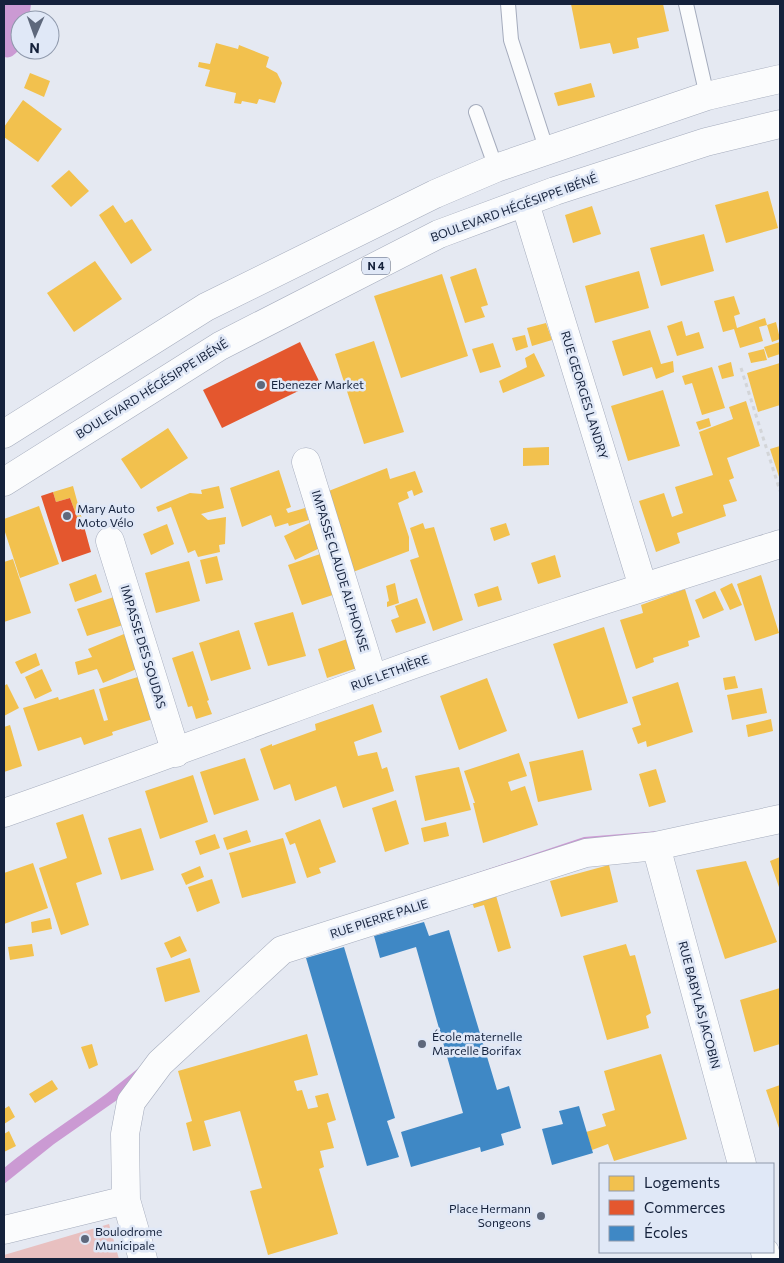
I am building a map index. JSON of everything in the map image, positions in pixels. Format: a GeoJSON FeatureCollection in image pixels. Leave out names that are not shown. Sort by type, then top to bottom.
{"type":"FeatureCollection","features":[{"type":"Feature","properties":{"kind":"street"},"geometry":{"type":"LineString","coordinates":[[4,434],[206,307],[435,194],[496,168],[707,96],[780,79]]}},
{"type":"Feature","properties":{"kind":"street","name":"BOULEVARD HÉGÉSIPPE IBÉNÉ"},"geometry":{"type":"LineString","coordinates":[[4,482],[220,346],[439,234],[706,142],[780,124]]}},
{"type":"Feature","properties":{"kind":"street","name":"RUE GEORGES LANDRY"},"geometry":{"type":"LineString","coordinates":[[525,203],[643,587]]}},
{"type":"Feature","properties":{"kind":"street","name":"IMPASSE CLAUDE ALPHONSE"},"geometry":{"type":"LineString","coordinates":[[306,462],[373,679]]}},
{"type":"Feature","properties":{"kind":"street","name":"IMPASSE DES SOUDAS"},"geometry":{"type":"LineString","coordinates":[[110,541],[176,753]]}},
{"type":"Feature","properties":{"kind":"street","name":"RUE LETHIÈRE"},"geometry":{"type":"LineString","coordinates":[[4,813],[176,753],[373,679],[643,587],[780,544]]}},
{"type":"Feature","properties":{"kind":"street","name":"RUE PIERRE PALIE"},"geometry":{"type":"LineString","coordinates":[[143,1259],[126,1200],[125,1134],[132,1102],[160,1063],[282,950],[586,853],[656,846],[780,820]]}},
{"type":"Feature","properties":{"kind":"street","name":"RUE BABYLAS JACOBIN"},"geometry":{"type":"LineString","coordinates":[[656,846],[742,1163]]}},
{"type":"Feature","properties":{"kind":"street"},"geometry":{"type":"LineString","coordinates":[[4,1230],[126,1200]]}},
{"type":"Feature","properties":{"kind":"lane"},"geometry":{"type":"LineString","coordinates":[[508,4],[512,40],[547,150]]}},
{"type":"Feature","properties":{"kind":"lane"},"geometry":{"type":"LineString","coordinates":[[686,4],[707,96]]}},
{"type":"Feature","properties":{"kind":"lane"},"geometry":{"type":"LineString","coordinates":[[476,112],[496,168]]}},
{"type":"Feature","properties":{"kind":"path"},"geometry":{"type":"LineString","coordinates":[[741,368],[780,491]]}},
{"type":"Feature","properties":{"kind":"shaded area"},"geometry":{"type":"Polygon","coordinates":[[[4,4],[31,4],[30,10],[10,10],[10,57],[4,57],[4,4]]]}},
{"type":"Feature","properties":{"kind":"shaded area"},"geometry":{"type":"Polygon","coordinates":[[[780,813],[780,825],[697,839],[593,847],[352,927],[298,950],[224,1014],[117,1100],[54,1144],[4,1184],[4,1168],[106,1094],[197,1021],[285,945],[306,933],[348,916],[584,837],[684,829],[780,813]]]}},
{"type":"Feature","properties":{"kind":"shaded area","name":"Boulodrome Municipale"},"geometry":{"type":"Polygon","coordinates":[[[109,1224],[119,1259],[4,1259],[4,1255],[109,1224]]]}},
{"type":"Feature","properties":{"kind":"building: Logements"},"geometry":{"type":"Polygon","coordinates":[[[571,4],[663,4],[669,31],[637,38],[639,48],[613,54],[610,43],[580,49],[571,4]]]}},
{"type":"Feature","properties":{"kind":"building: Logements"},"geometry":{"type":"Polygon","coordinates":[[[216,43],[238,49],[239,45],[269,57],[266,67],[277,73],[282,83],[275,103],[259,99],[257,104],[242,101],[241,104],[234,103],[236,93],[205,86],[210,70],[198,67],[199,62],[210,64],[216,43]]]}},
{"type":"Feature","properties":{"kind":"building: Logements"},"geometry":{"type":"Polygon","coordinates":[[[30,73],[50,81],[44,97],[24,88],[30,73]]]}},
{"type":"Feature","properties":{"kind":"building: Logements"},"geometry":{"type":"Polygon","coordinates":[[[591,83],[595,97],[558,106],[554,93],[591,83]]]}},
{"type":"Feature","properties":{"kind":"building: Logements"},"geometry":{"type":"Polygon","coordinates":[[[23,100],[62,129],[38,162],[4,137],[4,127],[23,100]]]}},
{"type":"Feature","properties":{"kind":"building: Logements"},"geometry":{"type":"Polygon","coordinates":[[[69,170],[89,191],[71,207],[51,186],[69,170]]]}},
{"type":"Feature","properties":{"kind":"building: Logements"},"geometry":{"type":"Polygon","coordinates":[[[768,191],[778,228],[726,243],[715,205],[768,191]]]}},
{"type":"Feature","properties":{"kind":"building: Logements"},"geometry":{"type":"Polygon","coordinates":[[[113,205],[125,223],[132,219],[152,250],[131,264],[99,215],[113,205]]]}},
{"type":"Feature","properties":{"kind":"building: Logements"},"geometry":{"type":"Polygon","coordinates":[[[592,206],[601,234],[573,243],[565,215],[592,206]]]}},
{"type":"Feature","properties":{"kind":"building: Logements"},"geometry":{"type":"Polygon","coordinates":[[[704,234],[714,271],[661,286],[650,248],[704,234]]]}},
{"type":"Feature","properties":{"kind":"building: Logements"},"geometry":{"type":"Polygon","coordinates":[[[95,261],[122,299],[74,332],[47,293],[95,261]]]}},
{"type":"Feature","properties":{"kind":"building: Logements"},"geometry":{"type":"Polygon","coordinates":[[[476,268],[488,305],[481,307],[485,317],[465,323],[450,277],[476,268]]]}},
{"type":"Feature","properties":{"kind":"building: Logements"},"geometry":{"type":"Polygon","coordinates":[[[639,271],[649,308],[595,323],[585,286],[639,271]]]}},
{"type":"Feature","properties":{"kind":"building: Logements"},"geometry":{"type":"Polygon","coordinates":[[[442,274],[468,356],[401,378],[374,296],[442,274]]]}},
{"type":"Feature","properties":{"kind":"building: Logements"},"geometry":{"type":"Polygon","coordinates":[[[734,296],[740,314],[734,316],[737,328],[765,318],[767,325],[759,327],[763,341],[740,348],[734,329],[723,332],[714,301],[734,296]]]}},
{"type":"Feature","properties":{"kind":"building: Logements"},"geometry":{"type":"Polygon","coordinates":[[[682,321],[686,336],[699,332],[704,348],[677,356],[667,326],[682,321]]]}},
{"type":"Feature","properties":{"kind":"building: Logements"},"geometry":{"type":"Polygon","coordinates":[[[776,322],[780,339],[772,342],[767,325],[776,322]]]}},
{"type":"Feature","properties":{"kind":"building: Logements"},"geometry":{"type":"Polygon","coordinates":[[[546,323],[552,340],[532,346],[527,328],[546,323]]]}},
{"type":"Feature","properties":{"kind":"building: Logements"},"geometry":{"type":"Polygon","coordinates":[[[650,330],[661,364],[673,361],[674,372],[656,379],[652,367],[623,376],[612,341],[650,330]]]}},
{"type":"Feature","properties":{"kind":"building: Logements"},"geometry":{"type":"Polygon","coordinates":[[[525,335],[528,347],[516,351],[512,338],[525,335]]]}},
{"type":"Feature","properties":{"kind":"building: Logements"},"geometry":{"type":"Polygon","coordinates":[[[374,341],[404,432],[364,444],[335,354],[374,341]]]}},
{"type":"Feature","properties":{"kind":"building: Logements"},"geometry":{"type":"Polygon","coordinates":[[[780,342],[780,354],[768,358],[764,347],[780,342]]]}},
{"type":"Feature","properties":{"kind":"building: Logements"},"geometry":{"type":"Polygon","coordinates":[[[493,343],[501,367],[480,373],[472,349],[493,343]]]}},
{"type":"Feature","properties":{"kind":"building: Logements"},"geometry":{"type":"Polygon","coordinates":[[[764,349],[767,360],[751,363],[748,353],[764,349]]]}},
{"type":"Feature","properties":{"kind":"building: Logements"},"geometry":{"type":"Polygon","coordinates":[[[534,353],[545,376],[503,393],[499,381],[527,367],[525,358],[534,353]]]}},
{"type":"Feature","properties":{"kind":"building: Logements"},"geometry":{"type":"Polygon","coordinates":[[[731,362],[734,376],[722,379],[718,366],[731,362]]]}},
{"type":"Feature","properties":{"kind":"building: Logements"},"geometry":{"type":"Polygon","coordinates":[[[780,363],[780,405],[758,412],[747,373],[780,363]]]}},
{"type":"Feature","properties":{"kind":"building: Logements"},"geometry":{"type":"Polygon","coordinates":[[[712,367],[725,408],[702,415],[692,383],[685,385],[682,376],[712,367]]]}},
{"type":"Feature","properties":{"kind":"building: Logements"},"geometry":{"type":"Polygon","coordinates":[[[663,390],[680,446],[628,461],[611,406],[663,390]]]}},
{"type":"Feature","properties":{"kind":"building: Logements"},"geometry":{"type":"Polygon","coordinates":[[[746,401],[760,446],[727,458],[734,478],[729,480],[737,501],[723,505],[726,516],[677,533],[680,543],[656,552],[639,501],[664,493],[672,517],[683,513],[675,487],[713,475],[699,432],[733,419],[729,407],[746,401]]]}},
{"type":"Feature","properties":{"kind":"building: Logements"},"geometry":{"type":"Polygon","coordinates":[[[709,418],[711,426],[699,430],[696,422],[709,418]]]}},
{"type":"Feature","properties":{"kind":"building: Logements"},"geometry":{"type":"Polygon","coordinates":[[[168,428],[188,458],[141,489],[121,459],[168,428]]]}},
{"type":"Feature","properties":{"kind":"building: Logements"},"geometry":{"type":"Polygon","coordinates":[[[780,446],[780,480],[770,449],[780,446]]]}},
{"type":"Feature","properties":{"kind":"building: Logements"},"geometry":{"type":"Polygon","coordinates":[[[549,447],[549,465],[523,466],[523,448],[549,447]]]}},
{"type":"Feature","properties":{"kind":"building: Logements"},"geometry":{"type":"Polygon","coordinates":[[[387,468],[390,479],[415,471],[423,492],[414,496],[412,490],[407,492],[409,498],[398,503],[409,537],[409,551],[345,575],[321,494],[387,468]]]}},
{"type":"Feature","properties":{"kind":"building: Logements"},"geometry":{"type":"Polygon","coordinates":[[[279,470],[291,507],[286,509],[288,513],[305,508],[309,520],[289,526],[288,523],[275,527],[271,515],[242,527],[230,488],[279,470]]]}},
{"type":"Feature","properties":{"kind":"building: Logements"},"geometry":{"type":"Polygon","coordinates":[[[73,486],[82,519],[78,520],[70,498],[56,502],[53,492],[73,486]]]}},
{"type":"Feature","properties":{"kind":"building: Logements"},"geometry":{"type":"Polygon","coordinates":[[[219,486],[224,508],[201,514],[208,520],[226,517],[225,544],[219,545],[220,552],[198,557],[195,550],[188,553],[171,507],[158,512],[156,507],[190,493],[202,494],[201,490],[219,486]]]}},
{"type":"Feature","properties":{"kind":"building: Logements"},"geometry":{"type":"Polygon","coordinates":[[[39,506],[59,564],[20,578],[4,529],[4,519],[39,506]]]}},
{"type":"Feature","properties":{"kind":"building: Logements"},"geometry":{"type":"Polygon","coordinates":[[[314,521],[326,545],[295,560],[284,536],[314,521]]]}},
{"type":"Feature","properties":{"kind":"building: Logements"},"geometry":{"type":"Polygon","coordinates":[[[423,523],[425,529],[434,527],[463,620],[433,631],[410,560],[419,557],[410,528],[423,523]]]}},
{"type":"Feature","properties":{"kind":"building: Logements"},"geometry":{"type":"Polygon","coordinates":[[[506,523],[510,535],[494,541],[490,528],[506,523]]]}},
{"type":"Feature","properties":{"kind":"building: Logements"},"geometry":{"type":"Polygon","coordinates":[[[167,524],[174,544],[151,555],[143,534],[167,524]]]}},
{"type":"Feature","properties":{"kind":"building: Logements"},"geometry":{"type":"Polygon","coordinates":[[[326,552],[339,593],[302,605],[288,565],[326,552]]]}},
{"type":"Feature","properties":{"kind":"building: Logements"},"geometry":{"type":"Polygon","coordinates":[[[555,555],[561,577],[538,584],[531,563],[555,555]]]}},
{"type":"Feature","properties":{"kind":"building: Logements"},"geometry":{"type":"Polygon","coordinates":[[[217,556],[223,580],[206,584],[200,560],[217,556]]]}},
{"type":"Feature","properties":{"kind":"building: Logements"},"geometry":{"type":"Polygon","coordinates":[[[13,559],[31,613],[4,622],[4,562],[13,559]]]}},
{"type":"Feature","properties":{"kind":"building: Logements"},"geometry":{"type":"Polygon","coordinates":[[[189,561],[200,601],[156,613],[145,573],[189,561]]]}},
{"type":"Feature","properties":{"kind":"building: Logements"},"geometry":{"type":"Polygon","coordinates":[[[96,574],[102,592],[75,602],[69,584],[96,574]]]}},
{"type":"Feature","properties":{"kind":"building: Logements"},"geometry":{"type":"Polygon","coordinates":[[[761,575],[779,633],[755,641],[737,584],[761,575]]]}},
{"type":"Feature","properties":{"kind":"building: Logements"},"geometry":{"type":"Polygon","coordinates":[[[395,583],[399,603],[387,607],[387,602],[389,601],[386,586],[395,583]]]}},
{"type":"Feature","properties":{"kind":"building: Logements"},"geometry":{"type":"Polygon","coordinates":[[[732,583],[742,605],[730,610],[720,589],[732,583]]]}},
{"type":"Feature","properties":{"kind":"building: Logements"},"geometry":{"type":"Polygon","coordinates":[[[498,586],[502,600],[478,607],[474,594],[498,586]]]}},
{"type":"Feature","properties":{"kind":"building: Logements"},"geometry":{"type":"Polygon","coordinates":[[[685,589],[700,637],[688,641],[689,646],[653,658],[654,662],[636,669],[620,620],[643,613],[641,605],[685,589]]]}},
{"type":"Feature","properties":{"kind":"building: Logements"},"geometry":{"type":"Polygon","coordinates":[[[715,591],[724,610],[703,619],[695,600],[715,591]]]}},
{"type":"Feature","properties":{"kind":"building: Logements"},"geometry":{"type":"Polygon","coordinates":[[[114,597],[123,625],[87,636],[77,609],[114,597]]]}},
{"type":"Feature","properties":{"kind":"building: Logements"},"geometry":{"type":"Polygon","coordinates":[[[417,598],[426,623],[396,633],[391,620],[399,617],[395,606],[417,598]]]}},
{"type":"Feature","properties":{"kind":"building: Logements"},"geometry":{"type":"Polygon","coordinates":[[[293,612],[306,656],[268,666],[254,623],[293,612]]]}},
{"type":"Feature","properties":{"kind":"building: Logements"},"geometry":{"type":"Polygon","coordinates":[[[604,627],[628,703],[578,719],[553,644],[604,627]]]}},
{"type":"Feature","properties":{"kind":"building: Logements"},"geometry":{"type":"Polygon","coordinates":[[[239,630],[251,669],[211,681],[199,643],[239,630]]]}},
{"type":"Feature","properties":{"kind":"building: Logements"},"geometry":{"type":"Polygon","coordinates":[[[124,634],[139,668],[103,683],[97,669],[78,675],[75,662],[92,657],[88,649],[124,634]]]}},
{"type":"Feature","properties":{"kind":"building: Logements"},"geometry":{"type":"Polygon","coordinates":[[[353,637],[363,666],[327,678],[318,649],[353,637]]]}},
{"type":"Feature","properties":{"kind":"building: Logements"},"geometry":{"type":"Polygon","coordinates":[[[193,651],[212,714],[196,719],[192,706],[188,707],[172,658],[193,651]]]}},
{"type":"Feature","properties":{"kind":"building: Logements"},"geometry":{"type":"Polygon","coordinates":[[[36,653],[40,665],[21,674],[15,662],[36,653]]]}},
{"type":"Feature","properties":{"kind":"building: Logements"},"geometry":{"type":"Polygon","coordinates":[[[42,669],[52,691],[35,699],[25,677],[42,669]]]}},
{"type":"Feature","properties":{"kind":"building: Logements"},"geometry":{"type":"Polygon","coordinates":[[[141,676],[153,719],[112,732],[113,735],[84,745],[81,737],[38,751],[23,708],[58,697],[59,700],[94,689],[104,721],[108,720],[99,689],[141,676]]]}},
{"type":"Feature","properties":{"kind":"building: Logements"},"geometry":{"type":"Polygon","coordinates":[[[735,676],[738,688],[725,690],[723,678],[735,676]]]}},
{"type":"Feature","properties":{"kind":"building: Logements"},"geometry":{"type":"Polygon","coordinates":[[[487,678],[507,731],[459,750],[440,696],[487,678]]]}},
{"type":"Feature","properties":{"kind":"building: Logements"},"geometry":{"type":"Polygon","coordinates":[[[678,682],[693,732],[647,747],[646,741],[638,744],[632,728],[641,725],[632,697],[678,682]]]}},
{"type":"Feature","properties":{"kind":"building: Logements"},"geometry":{"type":"Polygon","coordinates":[[[7,684],[19,708],[4,716],[4,686],[7,684]]]}},
{"type":"Feature","properties":{"kind":"building: Logements"},"geometry":{"type":"Polygon","coordinates":[[[762,688],[767,713],[732,720],[727,695],[762,688]]]}},
{"type":"Feature","properties":{"kind":"building: Logements"},"geometry":{"type":"Polygon","coordinates":[[[373,704],[382,732],[354,742],[358,756],[377,752],[382,769],[387,767],[394,791],[343,808],[336,786],[295,801],[290,784],[274,790],[260,749],[316,730],[315,724],[373,704]]]}},
{"type":"Feature","properties":{"kind":"building: Logements"},"geometry":{"type":"Polygon","coordinates":[[[771,719],[773,731],[748,737],[746,725],[771,719]]]}},
{"type":"Feature","properties":{"kind":"building: Logements"},"geometry":{"type":"Polygon","coordinates":[[[10,725],[22,766],[4,772],[4,727],[10,725]]]}},
{"type":"Feature","properties":{"kind":"building: Logements"},"geometry":{"type":"Polygon","coordinates":[[[583,750],[592,790],[538,802],[529,762],[583,750]]]}},
{"type":"Feature","properties":{"kind":"building: Logements"},"geometry":{"type":"Polygon","coordinates":[[[519,753],[527,776],[508,782],[511,791],[525,786],[538,825],[483,843],[473,803],[475,803],[464,771],[519,753]]]}},
{"type":"Feature","properties":{"kind":"building: Logements"},"geometry":{"type":"Polygon","coordinates":[[[245,758],[259,800],[214,815],[200,772],[245,758]]]}},
{"type":"Feature","properties":{"kind":"building: Logements"},"geometry":{"type":"Polygon","coordinates":[[[459,767],[471,810],[425,821],[415,776],[459,767]]]}},
{"type":"Feature","properties":{"kind":"building: Logements"},"geometry":{"type":"Polygon","coordinates":[[[656,769],[666,802],[649,807],[639,774],[656,769]]]}},
{"type":"Feature","properties":{"kind":"building: Logements"},"geometry":{"type":"Polygon","coordinates":[[[193,775],[208,822],[160,839],[145,791],[193,775]]]}},
{"type":"Feature","properties":{"kind":"building: Logements"},"geometry":{"type":"Polygon","coordinates":[[[396,800],[409,844],[385,852],[372,808],[396,800]]]}},
{"type":"Feature","properties":{"kind":"building: Logements"},"geometry":{"type":"Polygon","coordinates":[[[83,814],[102,874],[76,883],[89,925],[61,935],[39,868],[67,858],[56,823],[83,814]]]}},
{"type":"Feature","properties":{"kind":"building: Logements"},"geometry":{"type":"Polygon","coordinates":[[[320,819],[336,862],[319,868],[321,873],[307,878],[295,843],[290,845],[285,833],[320,819]]]}},
{"type":"Feature","properties":{"kind":"building: Logements"},"geometry":{"type":"Polygon","coordinates":[[[446,822],[449,836],[424,842],[421,828],[446,822]]]}},
{"type":"Feature","properties":{"kind":"building: Logements"},"geometry":{"type":"Polygon","coordinates":[[[141,828],[154,870],[121,880],[108,838],[141,828]]]}},
{"type":"Feature","properties":{"kind":"building: Logements"},"geometry":{"type":"Polygon","coordinates":[[[247,830],[251,842],[227,850],[223,838],[247,830]]]}},
{"type":"Feature","properties":{"kind":"building: Logements"},"geometry":{"type":"Polygon","coordinates":[[[215,834],[220,848],[200,855],[195,841],[215,834]]]}},
{"type":"Feature","properties":{"kind":"building: Logements"},"geometry":{"type":"Polygon","coordinates":[[[283,838],[296,883],[242,898],[229,853],[283,838]]]}},
{"type":"Feature","properties":{"kind":"building: Logements"},"geometry":{"type":"Polygon","coordinates":[[[780,857],[780,890],[770,861],[780,857]]]}},
{"type":"Feature","properties":{"kind":"building: Logements"},"geometry":{"type":"Polygon","coordinates":[[[746,861],[777,942],[725,959],[696,870],[746,861]]]}},
{"type":"Feature","properties":{"kind":"building: Logements"},"geometry":{"type":"Polygon","coordinates":[[[33,863],[48,908],[4,924],[4,873],[33,863]]]}},
{"type":"Feature","properties":{"kind":"building: Logements"},"geometry":{"type":"Polygon","coordinates":[[[609,865],[618,902],[561,917],[550,881],[609,865]]]}},
{"type":"Feature","properties":{"kind":"building: Logements"},"geometry":{"type":"Polygon","coordinates":[[[200,866],[204,877],[186,885],[181,874],[200,866]]]}},
{"type":"Feature","properties":{"kind":"building: Logements"},"geometry":{"type":"Polygon","coordinates":[[[212,879],[220,903],[197,912],[188,887],[212,879]]]}},
{"type":"Feature","properties":{"kind":"building: Logements"},"geometry":{"type":"Polygon","coordinates":[[[495,892],[511,948],[498,952],[484,905],[474,908],[471,899],[495,892]]]}},
{"type":"Feature","properties":{"kind":"building: Logements"},"geometry":{"type":"Polygon","coordinates":[[[50,918],[52,929],[32,933],[31,922],[50,918]]]}},
{"type":"Feature","properties":{"kind":"building: Logements"},"geometry":{"type":"Polygon","coordinates":[[[180,936],[187,951],[171,958],[164,943],[180,936]]]}},
{"type":"Feature","properties":{"kind":"building: Logements"},"geometry":{"type":"Polygon","coordinates":[[[32,944],[34,956],[10,960],[8,947],[32,944]]]}},
{"type":"Feature","properties":{"kind":"building: Logements"},"geometry":{"type":"Polygon","coordinates":[[[626,944],[630,956],[635,955],[651,1013],[646,1016],[649,1028],[607,1040],[583,956],[626,944]]]}},
{"type":"Feature","properties":{"kind":"building: Logements"},"geometry":{"type":"Polygon","coordinates":[[[190,958],[200,992],[165,1002],[156,968],[190,958]]]}},
{"type":"Feature","properties":{"kind":"building: Logements"},"geometry":{"type":"Polygon","coordinates":[[[780,988],[780,1044],[754,1052],[740,1000],[780,988]]]}},
{"type":"Feature","properties":{"kind":"building: Logements"},"geometry":{"type":"Polygon","coordinates":[[[307,1034],[318,1075],[294,1081],[297,1091],[302,1090],[308,1109],[318,1107],[315,1096],[328,1093],[336,1120],[327,1123],[334,1148],[320,1151],[324,1167],[319,1169],[338,1234],[268,1255],[250,1191],[262,1188],[240,1111],[204,1121],[211,1146],[193,1151],[186,1123],[192,1121],[178,1071],[307,1034]]]}},
{"type":"Feature","properties":{"kind":"building: Logements"},"geometry":{"type":"Polygon","coordinates":[[[92,1044],[98,1065],[89,1069],[81,1047],[92,1044]]]}},
{"type":"Feature","properties":{"kind":"building: Logements"},"geometry":{"type":"Polygon","coordinates":[[[661,1054],[687,1139],[614,1161],[608,1144],[592,1150],[586,1132],[606,1126],[602,1114],[615,1110],[604,1071],[661,1054]]]}},
{"type":"Feature","properties":{"kind":"building: Logements"},"geometry":{"type":"Polygon","coordinates":[[[52,1080],[58,1089],[35,1103],[29,1094],[52,1080]]]}},
{"type":"Feature","properties":{"kind":"building: Logements"},"geometry":{"type":"Polygon","coordinates":[[[780,1085],[780,1131],[766,1090],[780,1085]]]}},
{"type":"Feature","properties":{"kind":"building: Logements"},"geometry":{"type":"Polygon","coordinates":[[[9,1106],[15,1117],[4,1124],[4,1109],[9,1106]]]}},
{"type":"Feature","properties":{"kind":"building: Logements"},"geometry":{"type":"Polygon","coordinates":[[[9,1131],[16,1146],[4,1152],[4,1134],[9,1131]]]}},
{"type":"Feature","properties":{"kind":"building: Commerces","name":"Ebenezer Market"},"geometry":{"type":"Polygon","coordinates":[[[300,342],[319,381],[222,428],[203,390],[300,342]]]}},
{"type":"Feature","properties":{"kind":"building: Commerces"},"geometry":{"type":"Polygon","coordinates":[[[53,492],[56,502],[70,498],[78,520],[82,519],[91,552],[62,562],[41,496],[53,492]]]}},
{"type":"Feature","properties":{"kind":"building: Écoles"},"geometry":{"type":"Polygon","coordinates":[[[424,922],[429,936],[449,930],[497,1090],[509,1086],[521,1128],[501,1134],[504,1145],[481,1152],[480,1147],[411,1167],[401,1132],[463,1113],[416,947],[380,958],[374,936],[424,922]]]}},
{"type":"Feature","properties":{"kind":"building: Écoles"},"geometry":{"type":"Polygon","coordinates":[[[344,947],[395,1118],[387,1121],[399,1157],[367,1166],[306,958],[344,947]]]}},
{"type":"Feature","properties":{"kind":"building: Écoles"},"geometry":{"type":"Polygon","coordinates":[[[579,1106],[593,1153],[552,1165],[542,1129],[563,1124],[559,1111],[579,1106]]]}},
{"type":"Feature","properties":{"kind":"place","name":"Ebenezer Market"},"geometry":{"type":"Point","coordinates":[261,385]}},
{"type":"Feature","properties":{"kind":"place","name":"Mary Auto Moto Vélo"},"geometry":{"type":"Point","coordinates":[67,516]}},
{"type":"Feature","properties":{"kind":"place","name":"École maternelle Marcelle Borifax"},"geometry":{"type":"Point","coordinates":[422,1044]}},
{"type":"Feature","properties":{"kind":"place","name":"Place Hermann Songeons"},"geometry":{"type":"Point","coordinates":[541,1216]}},
{"type":"Feature","properties":{"kind":"place","name":"Boulodrome Municipale"},"geometry":{"type":"Point","coordinates":[85,1239]}}]}
